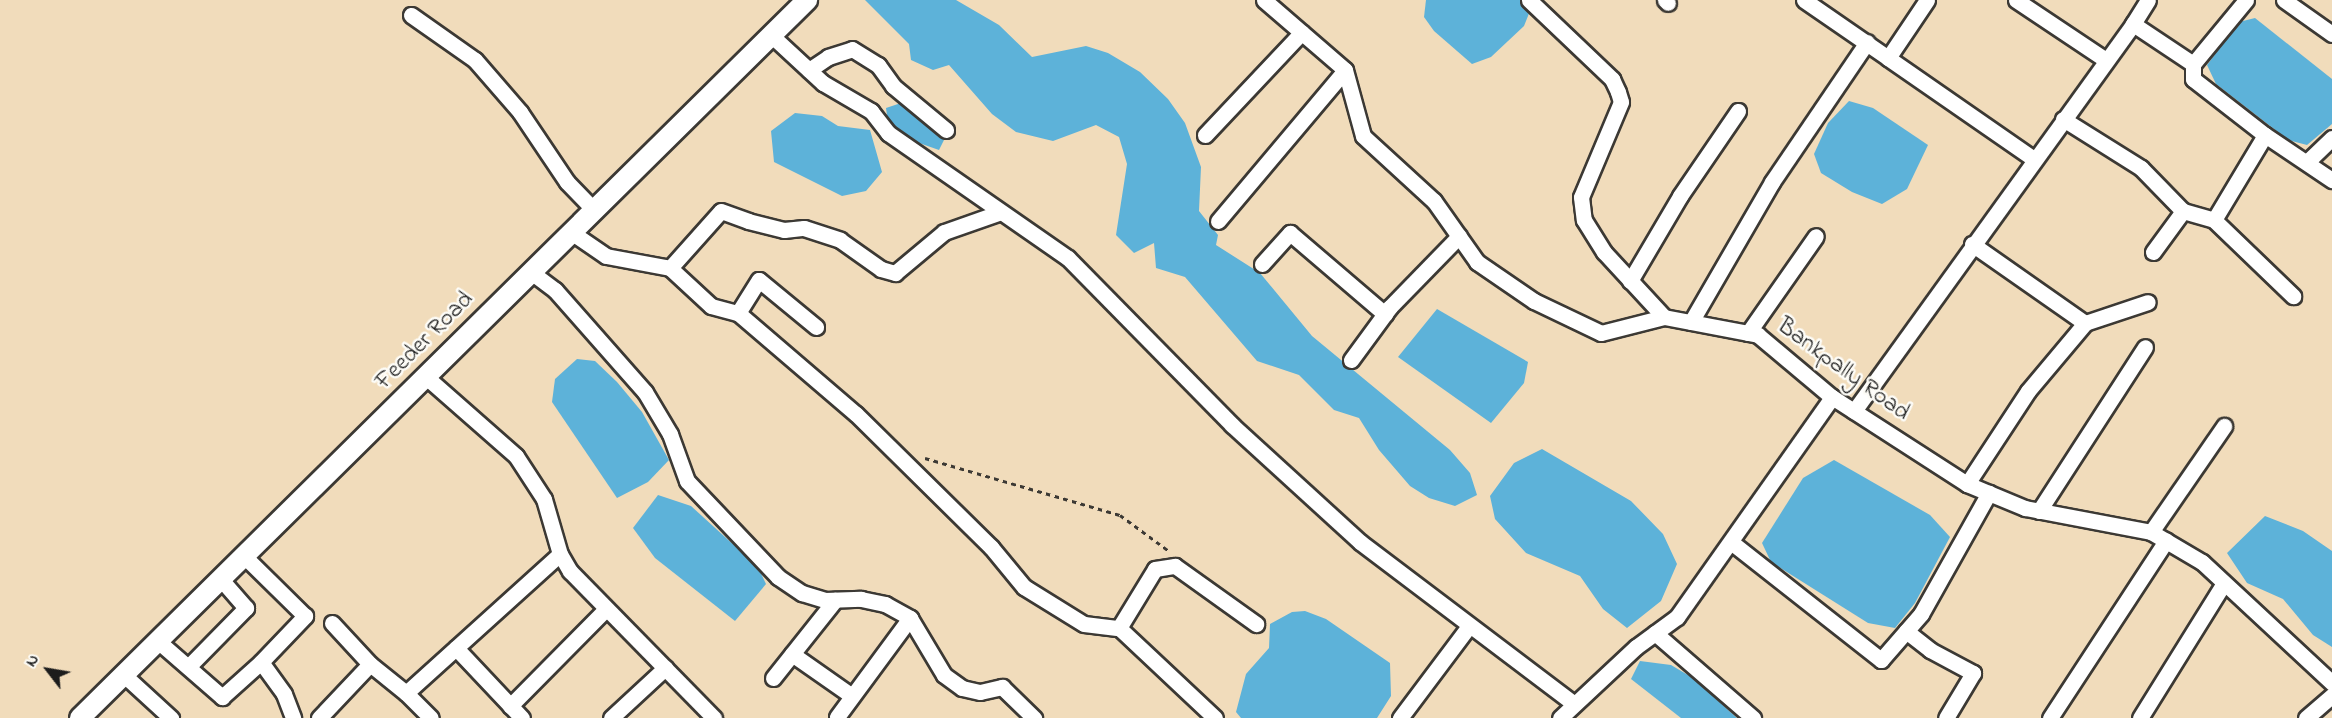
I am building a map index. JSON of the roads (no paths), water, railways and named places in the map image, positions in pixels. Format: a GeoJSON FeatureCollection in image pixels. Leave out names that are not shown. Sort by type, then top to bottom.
{"type":"FeatureCollection","features":[{"type":"Feature","properties":{"kind":"street","name":"Feeder Road"},"geometry":{"type":"LineString","coordinates":[[80,718],[807,0]]}},
{"type":"Feature","properties":{"kind":"street"},"geometry":{"type":"LineString","coordinates":[[1218,221],[1345,70],[1264,0]]}},
{"type":"Feature","properties":{"kind":"street"},"geometry":{"type":"LineString","coordinates":[[1529,0],[1612,79],[1618,92],[1618,111],[1581,197],[1584,220],[1604,252],[1664,317]]}},
{"type":"Feature","properties":{"kind":"street"},"geometry":{"type":"LineString","coordinates":[[1804,0],[1868,42],[2034,159]]}},
{"type":"Feature","properties":{"kind":"street"},"geometry":{"type":"LineString","coordinates":[[1888,58],[1928,0]]}},
{"type":"Feature","properties":{"kind":"street"},"geometry":{"type":"LineString","coordinates":[[2016,0],[2106,60]]}},
{"type":"Feature","properties":{"kind":"street"},"geometry":{"type":"LineString","coordinates":[[1854,411],[2148,0]]}},
{"type":"Feature","properties":{"kind":"street"},"geometry":{"type":"LineString","coordinates":[[2246,0],[2193,64],[2193,79],[2265,135],[2332,180]]}},
{"type":"Feature","properties":{"kind":"street"},"geometry":{"type":"LineString","coordinates":[[2284,0],[2332,34]]}},
{"type":"Feature","properties":{"kind":"street"},"geometry":{"type":"LineString","coordinates":[[411,15],[475,60],[520,112],[567,182],[594,210]]}},
{"type":"Feature","properties":{"kind":"street"},"geometry":{"type":"LineString","coordinates":[[2133,24],[2193,64]]}},
{"type":"Feature","properties":{"kind":"street"},"geometry":{"type":"LineString","coordinates":[[1205,135],[1302,32]]}},
{"type":"Feature","properties":{"kind":"street"},"geometry":{"type":"LineString","coordinates":[[771,35],[823,83],[871,111],[888,133],[998,213],[1068,258],[1232,425],[1352,535],[1469,626],[1566,713],[1654,633],[1677,617],[1832,397]]}},
{"type":"Feature","properties":{"kind":"street"},"geometry":{"type":"LineString","coordinates":[[1691,322],[1772,182],[1868,42]]}},
{"type":"Feature","properties":{"kind":"street"},"geometry":{"type":"LineString","coordinates":[[809,70],[828,57],[852,49],[878,65],[893,87],[946,130]]}},
{"type":"Feature","properties":{"kind":"street","name":"Bankpally Road"},"geometry":{"type":"LineString","coordinates":[[1345,70],[1363,136],[1434,201],[1477,262],[1534,301],[1601,333],[1664,317],[1758,335],[1832,397],[1967,484],[2039,510],[2151,532],[2202,562],[2332,683]]}},
{"type":"Feature","properties":{"kind":"street"},"geometry":{"type":"LineString","coordinates":[[1630,281],[1680,196],[1738,111]]}},
{"type":"Feature","properties":{"kind":"street"},"geometry":{"type":"LineString","coordinates":[[2063,119],[2141,168],[2183,211],[2214,220],[2293,296]]}},
{"type":"Feature","properties":{"kind":"street"},"geometry":{"type":"LineString","coordinates":[[2214,220],[2265,135]]}},
{"type":"Feature","properties":{"kind":"street"},"geometry":{"type":"LineString","coordinates":[[2308,162],[2332,138]]}},
{"type":"Feature","properties":{"kind":"street"},"geometry":{"type":"LineString","coordinates":[[670,268],[722,211],[747,221],[784,230],[804,228],[840,240],[880,269],[895,273],[944,232],[998,213]]}},
{"type":"Feature","properties":{"kind":"street"},"geometry":{"type":"LineString","coordinates":[[2153,252],[2183,211]]}},
{"type":"Feature","properties":{"kind":"street"},"geometry":{"type":"LineString","coordinates":[[571,232],[606,256],[670,268],[711,306],[738,313],[856,414],[991,547],[1024,587],[1084,624],[1119,628],[1215,718]]}},
{"type":"Feature","properties":{"kind":"street"},"geometry":{"type":"LineString","coordinates":[[1262,264],[1290,233],[1385,314]]}},
{"type":"Feature","properties":{"kind":"street"},"geometry":{"type":"LineString","coordinates":[[1351,360],[1385,314],[1459,236]]}},
{"type":"Feature","properties":{"kind":"street"},"geometry":{"type":"LineString","coordinates":[[1748,333],[1816,236]]}},
{"type":"Feature","properties":{"kind":"street"},"geometry":{"type":"LineString","coordinates":[[1972,244],[2085,323]]}},
{"type":"Feature","properties":{"kind":"street"},"geometry":{"type":"LineString","coordinates":[[531,272],[555,290],[645,392],[670,434],[687,482],[714,514],[778,577],[802,593],[835,600],[861,599],[885,604],[910,618],[944,675],[962,688],[980,692],[1002,687],[1035,718]]}},
{"type":"Feature","properties":{"kind":"street"},"geometry":{"type":"LineString","coordinates":[[738,313],[759,280],[816,327]]}},
{"type":"Feature","properties":{"kind":"street"},"geometry":{"type":"LineString","coordinates":[[1967,484],[2028,391],[2085,323],[2148,302]]}},
{"type":"Feature","properties":{"kind":"street"},"geometry":{"type":"LineString","coordinates":[[2039,510],[2145,347]]}},
{"type":"Feature","properties":{"kind":"street"},"geometry":{"type":"LineString","coordinates":[[425,376],[516,456],[544,499],[560,554],[570,571],[714,718]]}},
{"type":"Feature","properties":{"kind":"street"},"geometry":{"type":"LineString","coordinates":[[2151,532],[2224,426]]}},
{"type":"Feature","properties":{"kind":"street"},"geometry":{"type":"LineString","coordinates":[[1731,542],[1881,660],[1922,614],[1989,493]]}},
{"type":"Feature","properties":{"kind":"street"},"geometry":{"type":"LineString","coordinates":[[2050,718],[2166,541]]}},
{"type":"Feature","properties":{"kind":"street"},"geometry":{"type":"LineString","coordinates":[[406,693],[560,554]]}},
{"type":"Feature","properties":{"kind":"street"},"geometry":{"type":"LineString","coordinates":[[159,642],[222,696],[261,662],[305,616],[244,556]]}},
{"type":"Feature","properties":{"kind":"street"},"geometry":{"type":"LineString","coordinates":[[1119,628],[1155,569],[1175,566],[1256,624]]}},
{"type":"Feature","properties":{"kind":"street"},"geometry":{"type":"LineString","coordinates":[[188,667],[246,608],[221,579]]}},
{"type":"Feature","properties":{"kind":"street"},"geometry":{"type":"LineString","coordinates":[[2140,718],[2224,583]]}},
{"type":"Feature","properties":{"kind":"street"},"geometry":{"type":"LineString","coordinates":[[773,678],[835,600]]}},
{"type":"Feature","properties":{"kind":"street"},"geometry":{"type":"LineString","coordinates":[[510,706],[606,609]]}},
{"type":"Feature","properties":{"kind":"street"},"geometry":{"type":"LineString","coordinates":[[837,717],[910,618]]}},
{"type":"Feature","properties":{"kind":"street"},"geometry":{"type":"LineString","coordinates":[[332,623],[370,664],[406,693],[431,718]]}},
{"type":"Feature","properties":{"kind":"street"},"geometry":{"type":"LineString","coordinates":[[1400,718],[1469,626]]}},
{"type":"Feature","properties":{"kind":"street"},"geometry":{"type":"LineString","coordinates":[[1906,631],[1930,650],[1973,673],[1946,718]]}},
{"type":"Feature","properties":{"kind":"street"},"geometry":{"type":"LineString","coordinates":[[1654,633],[1753,718]]}},
{"type":"Feature","properties":{"kind":"street"},"geometry":{"type":"LineString","coordinates":[[456,648],[522,718]]}},
{"type":"Feature","properties":{"kind":"street"},"geometry":{"type":"LineString","coordinates":[[792,654],[852,696]]}},
{"type":"Feature","properties":{"kind":"street"},"geometry":{"type":"LineString","coordinates":[[261,662],[284,694],[293,718]]}},
{"type":"Feature","properties":{"kind":"street"},"geometry":{"type":"LineString","coordinates":[[319,718],[370,664]]}},
{"type":"Feature","properties":{"kind":"street"},"geometry":{"type":"LineString","coordinates":[[611,718],[665,668]]}},
{"type":"Feature","properties":{"kind":"street"},"geometry":{"type":"LineString","coordinates":[[124,675],[171,718]]}},
{"type":"Feature","properties":{"kind":"street"},"geometry":{"type":"LineString","coordinates":[[2306,718],[2332,695]]}},
{"type":"Feature","properties":{"kind":"water"},"geometry":{"type":"Polygon","coordinates":[[[865,0],[956,0],[999,25],[1032,57],[1086,46],[1108,53],[1140,72],[1168,99],[1185,123],[1201,167],[1199,211],[1218,235],[1216,245],[1260,273],[1312,336],[1450,450],[1470,473],[1477,495],[1455,506],[1429,498],[1410,486],[1379,450],[1359,418],[1334,410],[1299,375],[1257,361],[1185,277],[1156,268],[1154,243],[1134,253],[1116,235],[1127,164],[1119,137],[1096,125],[1053,141],[1016,132],[992,114],[949,65],[933,70],[911,60],[909,44],[865,0]]]}},
{"type":"Feature","properties":{"kind":"water"},"geometry":{"type":"Polygon","coordinates":[[[1426,0],[1521,0],[1530,11],[1524,26],[1491,57],[1472,64],[1434,31],[1424,17],[1426,0]]]}},
{"type":"Feature","properties":{"kind":"water"},"geometry":{"type":"Polygon","coordinates":[[[2255,18],[2332,79],[2332,124],[2307,145],[2288,140],[2216,84],[2207,65],[2239,22],[2255,18]]]}},
{"type":"Feature","properties":{"kind":"water"},"geometry":{"type":"Polygon","coordinates":[[[1849,101],[1873,108],[1928,145],[1907,189],[1882,204],[1852,192],[1821,173],[1814,154],[1828,123],[1849,101]]]}},
{"type":"Feature","properties":{"kind":"water"},"geometry":{"type":"Polygon","coordinates":[[[901,103],[944,140],[939,150],[902,137],[888,123],[886,108],[901,103]]]}},
{"type":"Feature","properties":{"kind":"water"},"geometry":{"type":"Polygon","coordinates":[[[795,113],[822,116],[838,126],[870,130],[882,172],[866,191],[842,196],[774,162],[771,131],[795,113]]]}},
{"type":"Feature","properties":{"kind":"water"},"geometry":{"type":"Polygon","coordinates":[[[1437,309],[1528,362],[1524,383],[1491,423],[1398,357],[1437,309]]]}},
{"type":"Feature","properties":{"kind":"water"},"geometry":{"type":"Polygon","coordinates":[[[577,359],[595,361],[617,382],[642,412],[669,460],[648,482],[617,498],[552,402],[555,379],[577,359]]]}},
{"type":"Feature","properties":{"kind":"water"},"geometry":{"type":"Polygon","coordinates":[[[1542,449],[1631,501],[1663,534],[1677,564],[1661,601],[1627,628],[1603,609],[1580,576],[1526,553],[1495,519],[1490,496],[1514,463],[1542,449]]]}},
{"type":"Feature","properties":{"kind":"water"},"geometry":{"type":"Polygon","coordinates":[[[1834,460],[1930,515],[1950,537],[1915,603],[1895,628],[1868,623],[1771,562],[1762,543],[1803,478],[1834,460]]]}},
{"type":"Feature","properties":{"kind":"water"},"geometry":{"type":"Polygon","coordinates":[[[658,495],[691,506],[758,567],[766,584],[735,621],[655,558],[633,528],[658,495]]]}},
{"type":"Feature","properties":{"kind":"water"},"geometry":{"type":"Polygon","coordinates":[[[2265,516],[2303,531],[2332,551],[2332,647],[2313,635],[2283,599],[2247,583],[2227,553],[2265,516]]]}},
{"type":"Feature","properties":{"kind":"water"},"geometry":{"type":"Polygon","coordinates":[[[1305,611],[1326,619],[1390,663],[1391,696],[1377,718],[1241,718],[1236,712],[1246,674],[1269,648],[1270,624],[1292,612],[1305,611]]]}},
{"type":"Feature","properties":{"kind":"water"},"geometry":{"type":"Polygon","coordinates":[[[1640,661],[1671,665],[1693,678],[1737,718],[1681,718],[1631,679],[1640,661]]]}}]}
